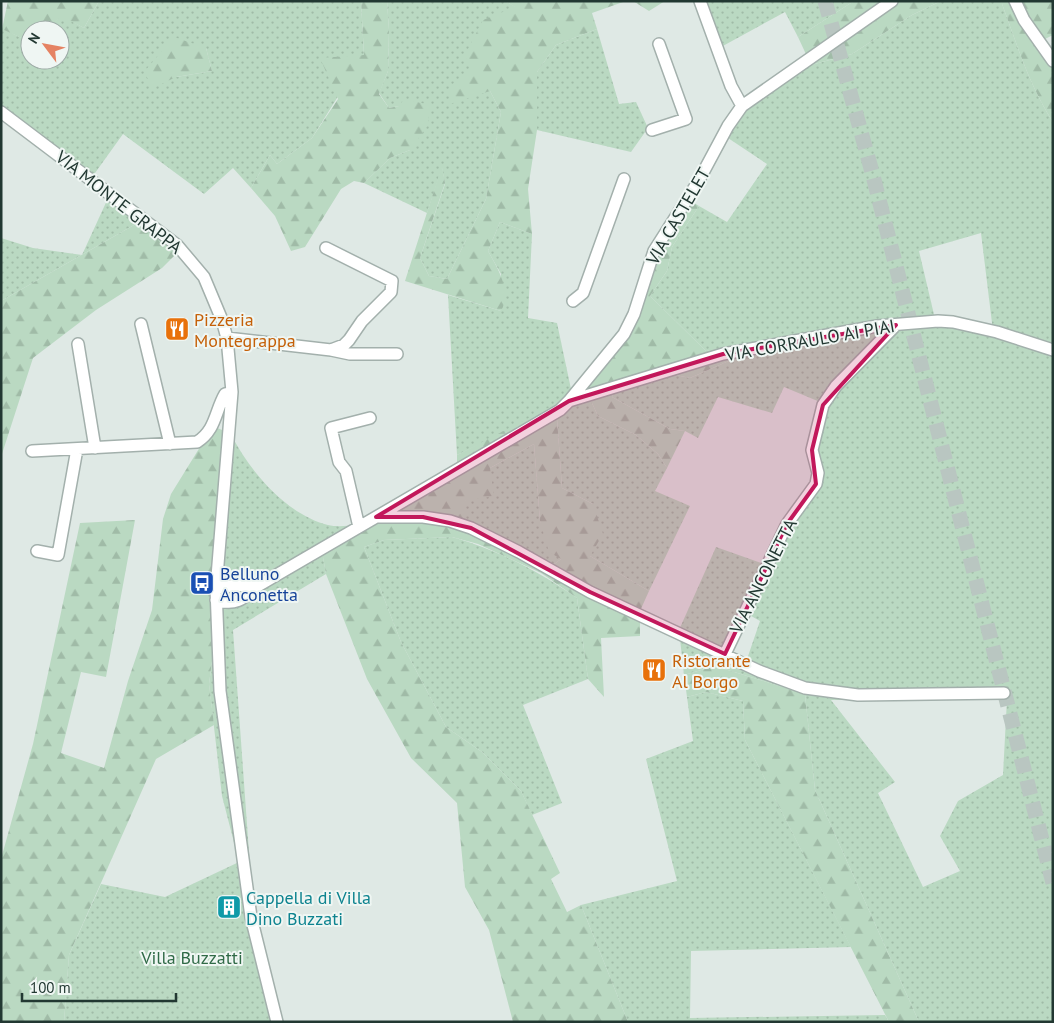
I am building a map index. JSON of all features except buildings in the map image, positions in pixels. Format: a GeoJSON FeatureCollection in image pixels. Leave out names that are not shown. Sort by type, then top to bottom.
{"type":"FeatureCollection","features":[{"type":"Feature","properties":{"kind":"street"},"geometry":{"type":"LineString","coordinates":[[700,1],[731,86],[742,106]]}},
{"type":"Feature","properties":{"kind":"street","name":"VIA CASTELET"},"geometry":{"type":"LineString","coordinates":[[569,401],[624,334],[634,314],[654,251],[698,182],[728,126],[742,106],[892,1]]}},
{"type":"Feature","properties":{"kind":"street"},"geometry":{"type":"LineString","coordinates":[[1015,1],[1024,20],[1053,61]]}},
{"type":"Feature","properties":{"kind":"street"},"geometry":{"type":"LineString","coordinates":[[652,130],[686,119],[659,44]]}},
{"type":"Feature","properties":{"kind":"street","name":"VIA MONTE GRAPPA"},"geometry":{"type":"LineString","coordinates":[[1,112],[177,245],[198,269],[208,285],[227,338],[232,392],[216,595],[220,691],[242,863],[251,917],[277,1022]]}},
{"type":"Feature","properties":{"kind":"street"},"geometry":{"type":"LineString","coordinates":[[574,301],[583,293],[624,179]]}},
{"type":"Feature","properties":{"kind":"street"},"geometry":{"type":"LineString","coordinates":[[326,248],[392,282],[393,285],[391,292],[362,321],[349,340],[344,345],[331,350]]}},
{"type":"Feature","properties":{"kind":"street","name":"VIA CORRAULO AI PIAI"},"geometry":{"type":"LineString","coordinates":[[569,401],[723,354],[896,324],[938,321],[953,322],[997,332],[1053,350]]}},
{"type":"Feature","properties":{"kind":"street"},"geometry":{"type":"LineString","coordinates":[[141,324],[170,444]]}},
{"type":"Feature","properties":{"kind":"street","name":"VIA ANCONETTA"},"geometry":{"type":"LineString","coordinates":[[724,654],[787,524],[816,484],[818,473],[812,450],[823,405],[836,386],[896,324]]}},
{"type":"Feature","properties":{"kind":"street"},"geometry":{"type":"LineString","coordinates":[[227,338],[331,350],[350,354],[397,354]]}},
{"type":"Feature","properties":{"kind":"street"},"geometry":{"type":"LineString","coordinates":[[78,344],[95,448]]}},
{"type":"Feature","properties":{"kind":"street"},"geometry":{"type":"LineString","coordinates":[[32,452],[192,443],[204,438],[213,426],[223,397],[228,392],[232,392]]}},
{"type":"Feature","properties":{"kind":"street","name":"VIA ANCONETTA"},"geometry":{"type":"LineString","coordinates":[[216,595],[235,603],[256,587],[560,410],[569,401]]}},
{"type":"Feature","properties":{"kind":"street"},"geometry":{"type":"LineString","coordinates":[[359,527],[346,471],[338,462],[331,428],[370,418]]}},
{"type":"Feature","properties":{"kind":"street"},"geometry":{"type":"LineString","coordinates":[[37,551],[58,555],[77,449]]}},
{"type":"Feature","properties":{"kind":"street","name":"VIA ANCONETTA"},"geometry":{"type":"LineString","coordinates":[[376,518],[423,517],[450,521],[471,528],[519,552],[590,592],[780,679],[831,693],[858,695],[1004,693]]}},
{"type":"Feature","properties":{"kind":"street"},"geometry":{"type":"LineString","coordinates":[[216,595],[235,586],[256,587]]}},
{"type":"Feature","properties":{"kind":"highlighted area"},"geometry":{"type":"Polygon","coordinates":[[[896,325],[823,405],[812,450],[816,484],[787,524],[725,654],[590,592],[471,528],[423,517],[376,517],[569,401],[723,354],[896,325]]]}},
{"type":"Feature","properties":{"kind":"green space"},"geometry":{"type":"Polygon","coordinates":[[[8,1],[99,1],[84,28],[61,16],[57,20],[20,20],[20,37],[2,29],[8,1]]]}},
{"type":"Feature","properties":{"kind":"green space"},"geometry":{"type":"Polygon","coordinates":[[[99,1],[361,1],[364,55],[312,138],[277,164],[270,155],[251,188],[233,168],[204,194],[123,134],[90,180],[1,115],[1,28],[20,37],[20,70],[70,70],[70,20],[84,28],[99,1]],[[206,48],[176,77],[212,71],[206,48]]]}},
{"type":"Feature","properties":{"kind":"green space"},"geometry":{"type":"Polygon","coordinates":[[[361,1],[387,1],[389,30],[388,71],[379,94],[389,108],[399,106],[404,99],[430,105],[428,125],[410,150],[390,158],[364,183],[354,181],[341,189],[305,247],[291,251],[275,216],[251,188],[270,155],[277,164],[312,138],[338,99],[320,58],[364,55],[361,1]]]}},
{"type":"Feature","properties":{"kind":"green space"},"geometry":{"type":"Polygon","coordinates":[[[387,1],[505,1],[516,7],[490,91],[501,112],[486,199],[447,279],[429,276],[420,258],[445,184],[442,168],[427,213],[364,183],[390,158],[410,150],[399,106],[389,108],[379,93],[388,71],[389,30],[387,1]]]}},
{"type":"Feature","properties":{"kind":"green space"},"geometry":{"type":"Polygon","coordinates":[[[505,1],[626,1],[592,13],[597,29],[556,45],[537,72],[537,130],[528,189],[532,234],[500,222],[488,251],[504,288],[505,296],[501,311],[405,281],[442,166],[445,183],[420,258],[429,276],[447,279],[486,199],[501,112],[490,91],[450,104],[450,86],[471,71],[465,55],[483,20],[515,7],[505,1]]]}},
{"type":"Feature","properties":{"kind":"green space"},"geometry":{"type":"Polygon","coordinates":[[[633,1],[665,1],[649,11],[633,1]]]}},
{"type":"Feature","properties":{"kind":"green space"},"geometry":{"type":"Polygon","coordinates":[[[706,1],[854,1],[798,37],[785,12],[721,47],[706,1]]]}},
{"type":"Feature","properties":{"kind":"green space"},"geometry":{"type":"Polygon","coordinates":[[[854,1],[941,1],[912,15],[852,54],[811,65],[798,37],[854,1]]]}},
{"type":"Feature","properties":{"kind":"green space"},"geometry":{"type":"Polygon","coordinates":[[[941,1],[1001,1],[1030,78],[1053,122],[1053,1022],[919,1022],[815,790],[805,694],[715,666],[684,675],[679,630],[716,547],[767,565],[812,484],[820,402],[784,387],[772,413],[718,397],[698,438],[685,431],[670,429],[612,397],[617,385],[656,371],[690,378],[731,360],[763,342],[706,351],[650,296],[667,271],[672,247],[699,206],[727,222],[767,164],[728,138],[746,110],[811,65],[852,54],[912,15],[941,1]],[[981,233],[919,251],[936,323],[993,331],[981,233]],[[744,612],[724,654],[745,665],[760,621],[744,612]],[[1007,699],[831,700],[895,782],[878,793],[923,887],[960,871],[940,836],[958,801],[1003,775],[1007,699]]]}},
{"type":"Feature","properties":{"kind":"green space"},"geometry":{"type":"Polygon","coordinates":[[[1001,1],[1053,1],[1053,35],[1043,40],[1053,56],[1053,122],[1030,78],[1001,1]]]}},
{"type":"Feature","properties":{"kind":"green space"},"geometry":{"type":"Polygon","coordinates":[[[61,15],[70,20],[57,20],[61,15]]]}},
{"type":"Feature","properties":{"kind":"green space"},"geometry":{"type":"Polygon","coordinates":[[[597,29],[619,104],[636,102],[648,128],[631,152],[537,130],[537,72],[556,45],[597,29]]]}},
{"type":"Feature","properties":{"kind":"green space"},"geometry":{"type":"Polygon","coordinates":[[[174,37],[206,48],[212,71],[176,77],[153,88],[144,72],[174,37]]]}},
{"type":"Feature","properties":{"kind":"green space"},"geometry":{"type":"Polygon","coordinates":[[[109,196],[141,221],[82,255],[109,196]]]}},
{"type":"Feature","properties":{"kind":"green space"},"geometry":{"type":"Polygon","coordinates":[[[691,201],[699,206],[672,247],[667,271],[650,296],[706,351],[763,342],[766,354],[738,362],[731,360],[690,378],[656,371],[617,385],[612,397],[670,429],[685,431],[667,468],[658,454],[636,435],[598,416],[585,388],[611,354],[668,234],[691,201]]]}},
{"type":"Feature","properties":{"kind":"green space"},"geometry":{"type":"Polygon","coordinates":[[[141,221],[179,251],[162,268],[96,310],[33,358],[1,457],[1,301],[141,221]]]}},
{"type":"Feature","properties":{"kind":"green space"},"geometry":{"type":"Polygon","coordinates":[[[500,222],[532,234],[528,318],[557,323],[571,389],[585,388],[598,416],[636,435],[658,454],[667,468],[655,491],[690,506],[649,591],[590,556],[593,504],[562,488],[557,418],[482,443],[457,455],[448,295],[501,311],[501,274],[488,251],[500,222]]]}},
{"type":"Feature","properties":{"kind":"green space"},"geometry":{"type":"Polygon","coordinates":[[[1,238],[33,248],[82,255],[1,301],[1,238]]]}},
{"type":"Feature","properties":{"kind":"green space"},"geometry":{"type":"Polygon","coordinates":[[[552,406],[557,418],[562,488],[593,504],[603,534],[590,556],[649,591],[640,611],[640,636],[601,638],[604,697],[588,679],[577,598],[541,573],[478,544],[452,537],[384,540],[364,547],[401,642],[446,727],[482,752],[521,791],[560,873],[551,879],[567,912],[581,905],[628,1022],[513,1022],[489,930],[465,887],[457,803],[411,758],[367,679],[326,574],[321,546],[457,465],[457,455],[552,406]],[[534,444],[490,468],[494,496],[465,501],[466,520],[454,527],[553,565],[561,559],[549,552],[540,521],[534,444]]]}},
{"type":"Feature","properties":{"kind":"green space"},"geometry":{"type":"Polygon","coordinates":[[[213,426],[231,434],[214,646],[209,684],[214,725],[156,759],[69,955],[64,1022],[1,1022],[1,859],[33,744],[80,523],[135,520],[106,677],[81,672],[61,753],[104,768],[128,681],[152,610],[163,519],[171,494],[213,426]]]}},
{"type":"Feature","properties":{"kind":"green space","name":"Villa Buzzatti"},"geometry":{"type":"Polygon","coordinates":[[[231,434],[248,462],[271,490],[284,502],[313,520],[328,525],[356,525],[321,546],[326,574],[233,630],[250,866],[240,862],[276,1022],[64,1022],[69,955],[101,884],[165,897],[239,862],[222,796],[209,684],[214,646],[231,434]]]}},
{"type":"Feature","properties":{"kind":"green space"},"geometry":{"type":"Polygon","coordinates":[[[534,444],[540,521],[561,559],[553,565],[453,527],[465,501],[490,468],[534,444]]]}},
{"type":"Feature","properties":{"kind":"green space"},"geometry":{"type":"Polygon","coordinates":[[[452,537],[485,548],[517,562],[577,598],[588,679],[523,705],[562,803],[532,815],[521,791],[482,752],[446,727],[401,642],[364,547],[384,540],[452,537]]]}},
{"type":"Feature","properties":{"kind":"green space"},"geometry":{"type":"Polygon","coordinates":[[[715,666],[805,694],[815,790],[919,1022],[889,1022],[745,740],[743,701],[706,692],[687,697],[684,675],[715,666]]]}},
{"type":"Feature","properties":{"kind":"green space"},"geometry":{"type":"Polygon","coordinates":[[[706,692],[743,701],[745,740],[851,947],[691,951],[690,1018],[885,1015],[889,1022],[628,1022],[581,905],[677,881],[646,759],[693,741],[687,697],[706,692]]]}},
{"type":"Feature","properties":{"kind":"tunnel"},"geometry":{"type":"LineString","coordinates":[[825,1],[872,172],[1053,883]]}},
{"type":"Feature","properties":{"kind":"place","name":"Pizzeria Montegrappa"},"geometry":{"type":"Point","coordinates":[177,329]}},
{"type":"Feature","properties":{"kind":"place","name":"Belluno Anconetta"},"geometry":{"type":"Point","coordinates":[202,583]}},
{"type":"Feature","properties":{"kind":"place","name":"Ristorante Al Borgo"},"geometry":{"type":"Point","coordinates":[654,670]}},
{"type":"Feature","properties":{"kind":"place","name":"Cappella di Villa Dino Buzzati"},"geometry":{"type":"Point","coordinates":[229,907]}}]}
